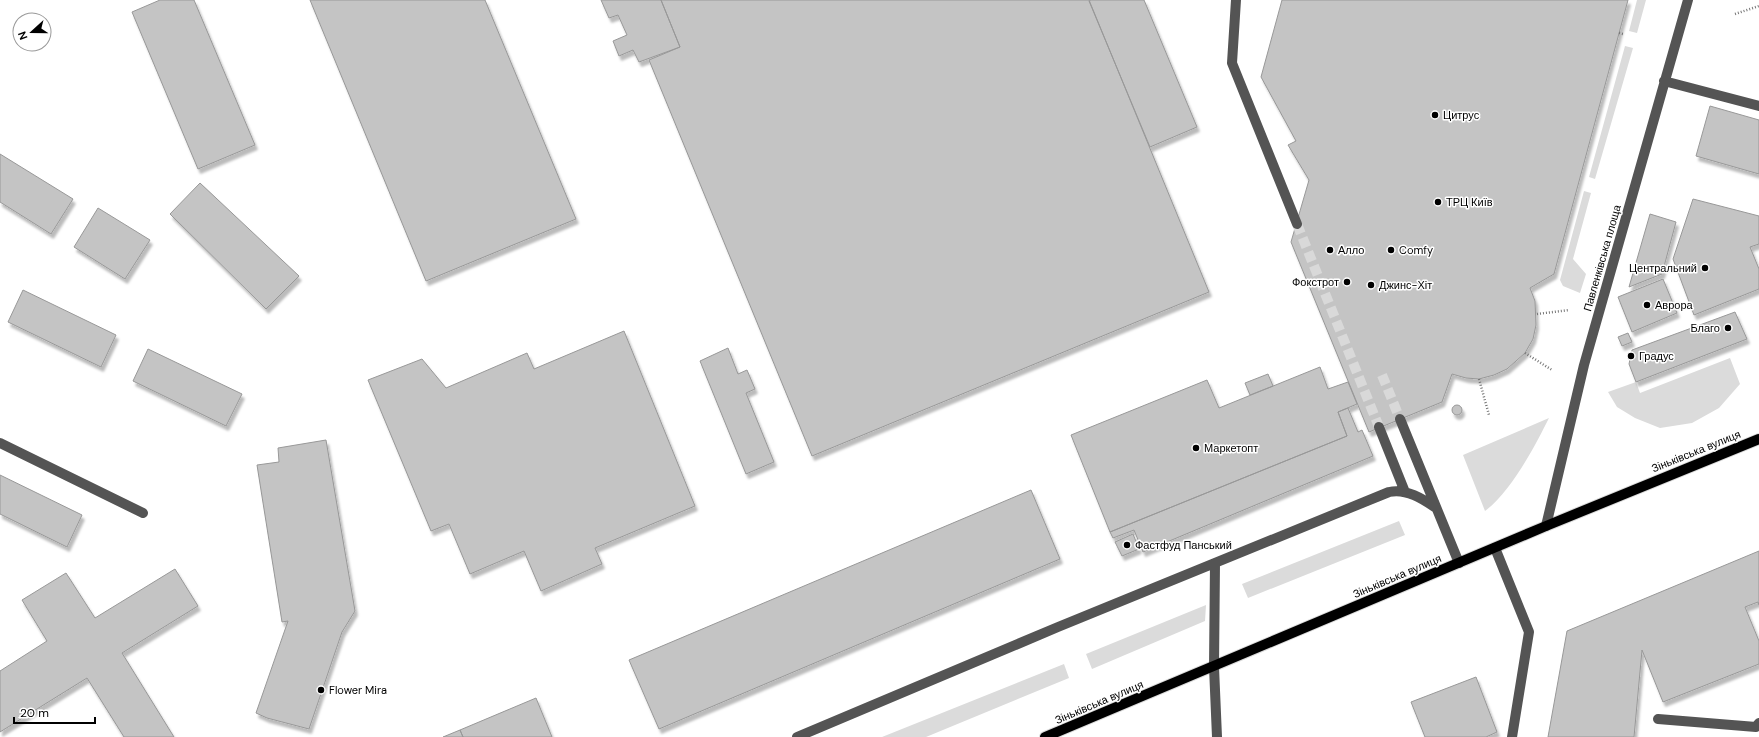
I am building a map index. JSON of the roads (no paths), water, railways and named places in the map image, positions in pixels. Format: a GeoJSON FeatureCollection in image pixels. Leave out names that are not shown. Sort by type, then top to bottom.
{"type":"FeatureCollection","features":[{"type":"Feature","properties":{"kind":"main road","name":"Зіньківська вулиця"},"geometry":{"type":"LineString","coordinates":[[1045,737],[1546,526],[1759,439]]}},
{"type":"Feature","properties":{"kind":"street"},"geometry":{"type":"LineString","coordinates":[[1236,0],[1232,63],[1297,224]]}},
{"type":"Feature","properties":{"kind":"street","name":"Павленківська площа"},"geometry":{"type":"LineString","coordinates":[[1546,526],[1584,365],[1688,0]]}},
{"type":"Feature","properties":{"kind":"street"},"geometry":{"type":"LineString","coordinates":[[1664,82],[1759,106]]}},
{"type":"Feature","properties":{"kind":"street"},"geometry":{"type":"LineString","coordinates":[[1400,419],[1459,563]]}},
{"type":"Feature","properties":{"kind":"street"},"geometry":{"type":"LineString","coordinates":[[1379,428],[1405,492]]}},
{"type":"Feature","properties":{"kind":"street"},"geometry":{"type":"LineString","coordinates":[[0,443],[143,513]]}},
{"type":"Feature","properties":{"kind":"street"},"geometry":{"type":"LineString","coordinates":[[797,737],[1058,627],[1389,492],[1405,492],[1420,498],[1436,508]]}},
{"type":"Feature","properties":{"kind":"street"},"geometry":{"type":"LineString","coordinates":[[1495,548],[1529,632],[1512,737]]}},
{"type":"Feature","properties":{"kind":"street"},"geometry":{"type":"LineString","coordinates":[[1216,563],[1214,666],[1217,737]]}},
{"type":"Feature","properties":{"kind":"street"},"geometry":{"type":"LineString","coordinates":[[1658,719],[1756,727],[1759,723]]}},
{"type":"Feature","properties":{"kind":"tunnel"},"geometry":{"type":"LineString","coordinates":[[1297,224],[1379,427]]}},
{"type":"Feature","properties":{"kind":"tunnel"},"geometry":{"type":"LineString","coordinates":[[1382,375],[1400,419]]}},
{"type":"Feature","properties":{"kind":"place","name":"Цитрус"},"geometry":{"type":"Point","coordinates":[1435,115]}},
{"type":"Feature","properties":{"kind":"place","name":"ТРЦ Київ"},"geometry":{"type":"Point","coordinates":[1438,202]}},
{"type":"Feature","properties":{"kind":"place","name":"Алло"},"geometry":{"type":"Point","coordinates":[1330,250]}},
{"type":"Feature","properties":{"kind":"place","name":"Comfy"},"geometry":{"type":"Point","coordinates":[1391,250]}},
{"type":"Feature","properties":{"kind":"place","name":"Центральний"},"geometry":{"type":"Point","coordinates":[1705,268]}},
{"type":"Feature","properties":{"kind":"place","name":"Фокстрот"},"geometry":{"type":"Point","coordinates":[1347,282]}},
{"type":"Feature","properties":{"kind":"place","name":"Джинс-Хіт"},"geometry":{"type":"Point","coordinates":[1371,285]}},
{"type":"Feature","properties":{"kind":"place","name":"Аврора"},"geometry":{"type":"Point","coordinates":[1647,305]}},
{"type":"Feature","properties":{"kind":"place","name":"Благо"},"geometry":{"type":"Point","coordinates":[1728,328]}},
{"type":"Feature","properties":{"kind":"place","name":"Градус"},"geometry":{"type":"Point","coordinates":[1631,356]}},
{"type":"Feature","properties":{"kind":"place","name":"Маркетопт"},"geometry":{"type":"Point","coordinates":[1196,448]}},
{"type":"Feature","properties":{"kind":"place","name":"Фастфуд Панський"},"geometry":{"type":"Point","coordinates":[1127,545]}},
{"type":"Feature","properties":{"kind":"place","name":"Flower Mira"},"geometry":{"type":"Point","coordinates":[321,690]}}]}
